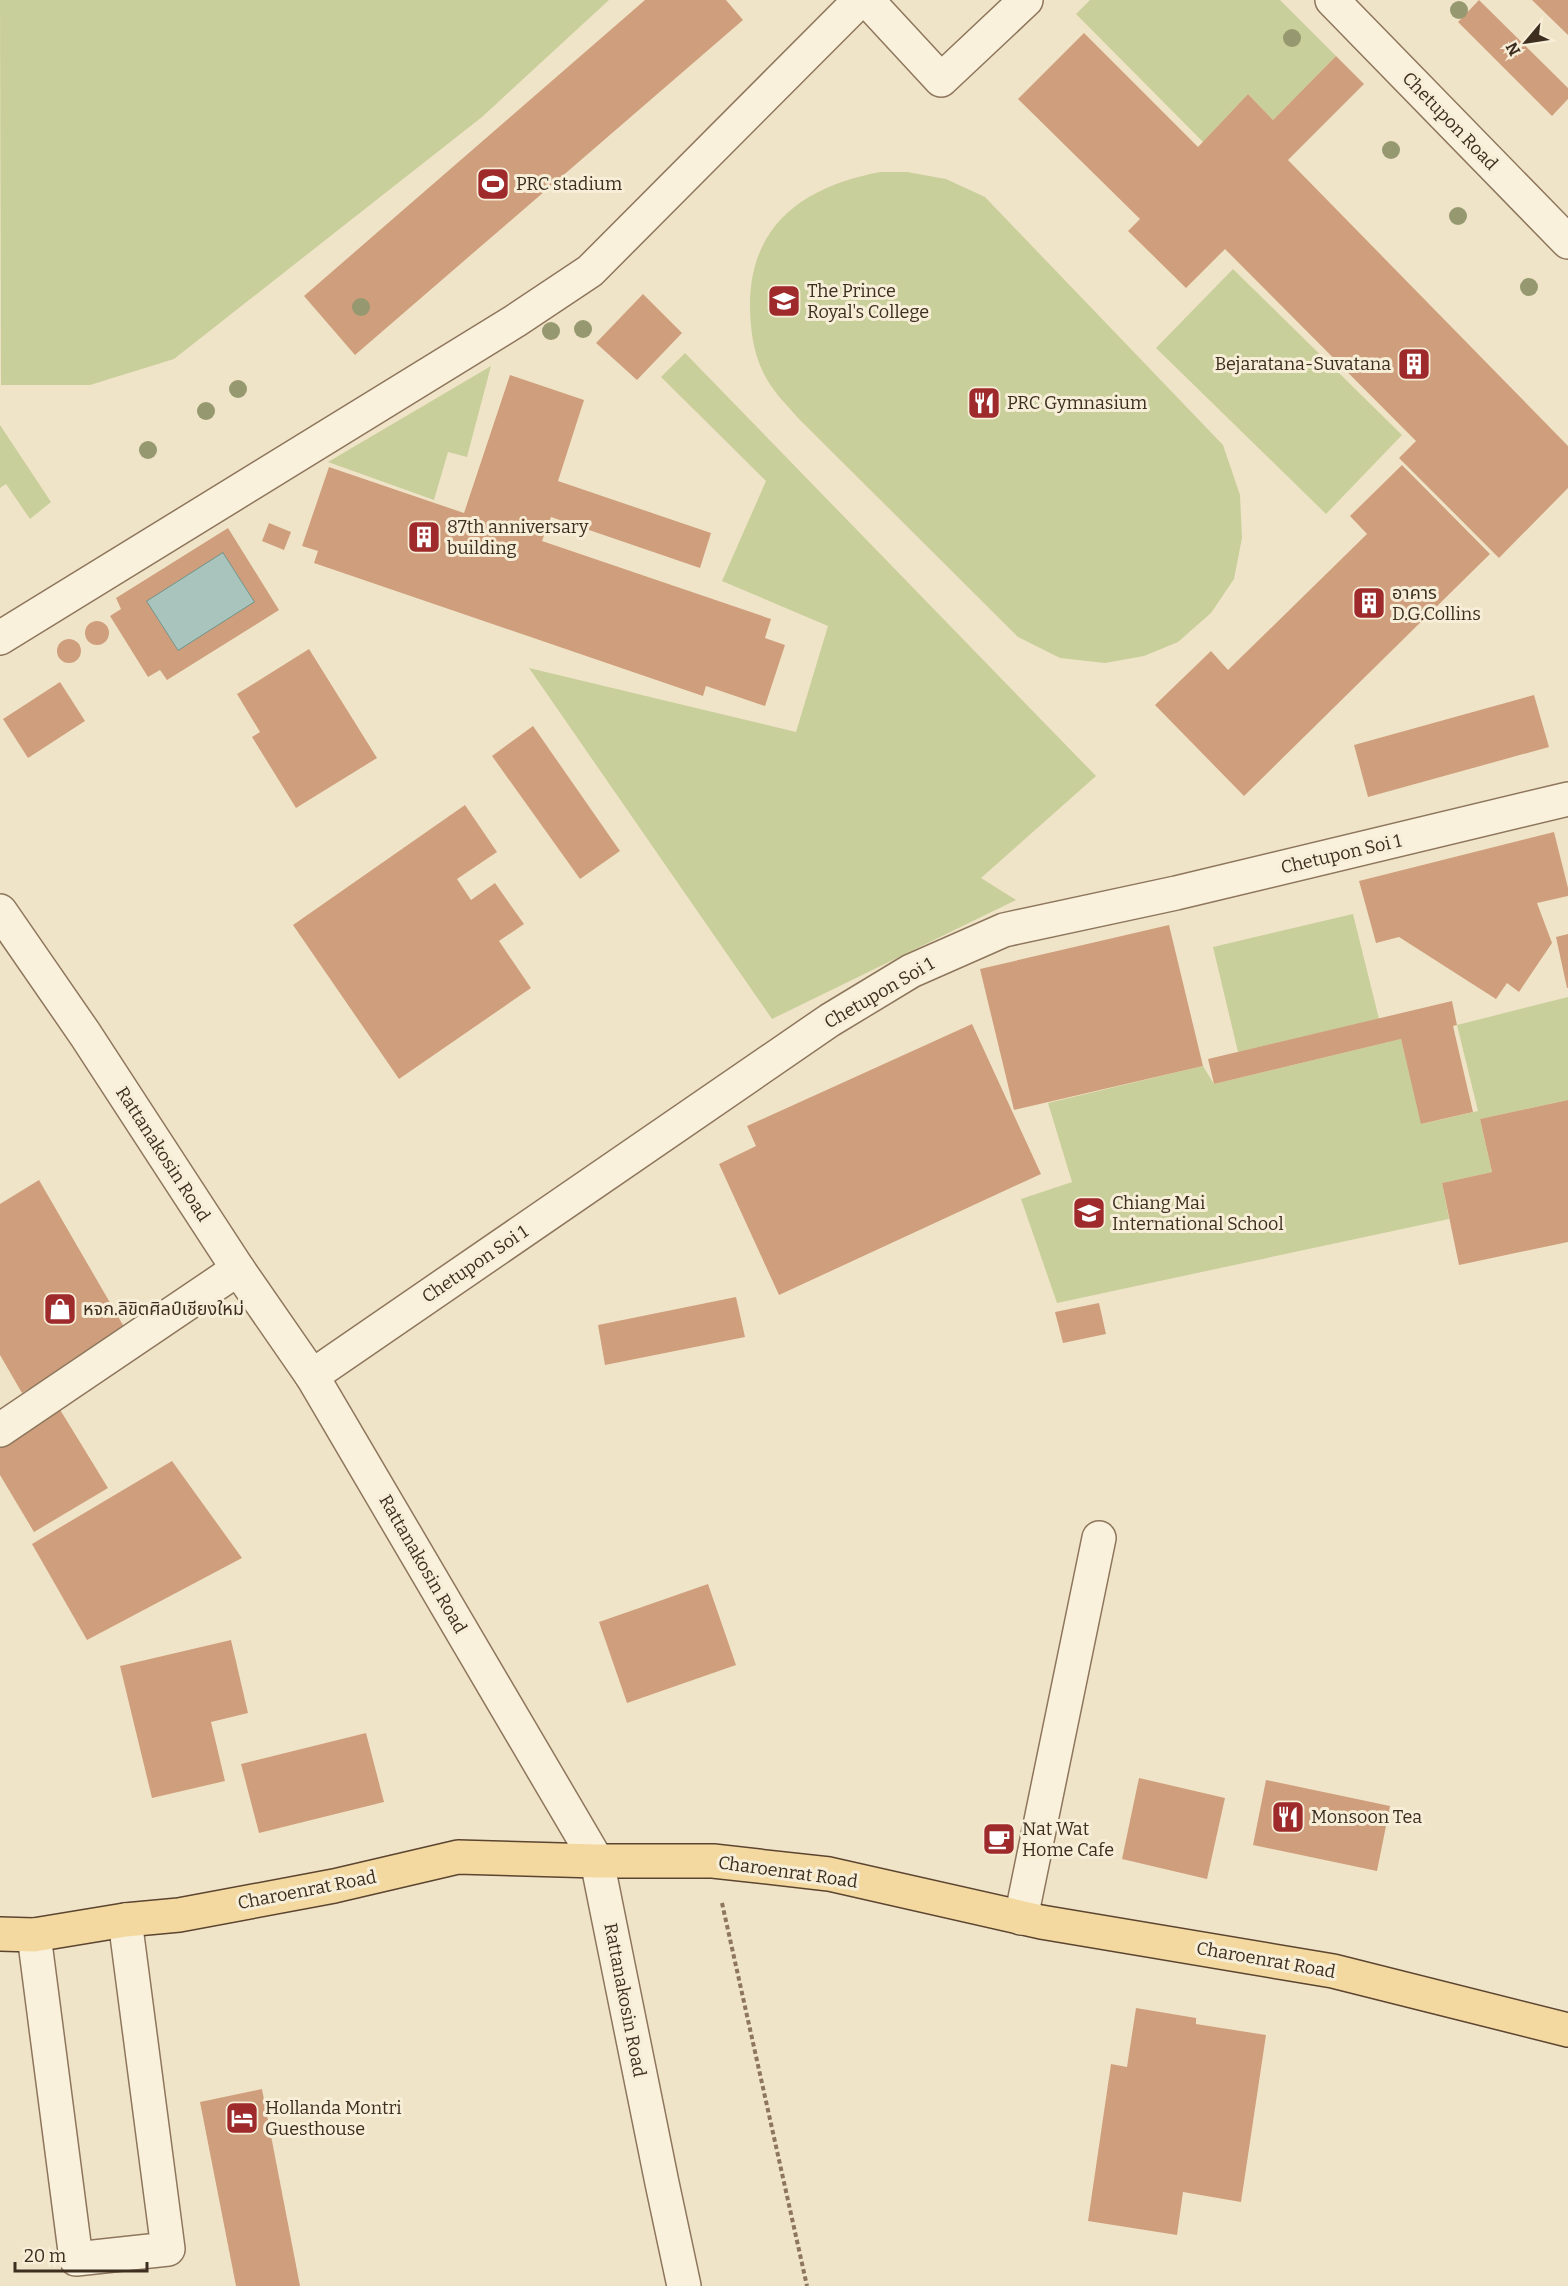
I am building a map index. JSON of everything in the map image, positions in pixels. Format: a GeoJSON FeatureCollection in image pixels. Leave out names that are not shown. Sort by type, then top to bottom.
{"type":"FeatureCollection","features":[{"type":"Feature","properties":{"kind":"main road","name":"Charoenrat Road"},"geometry":{"type":"LineString","coordinates":[[0,1934],[34,1935],[125,1920],[179,1915],[334,1886],[458,1857],[597,1861],[713,1861],[829,1874],[1021,1918],[1333,1971],[1568,2030]]}},
{"type":"Feature","properties":{"kind":"street"},"geometry":{"type":"LineString","coordinates":[[0,638],[515,321],[590,271],[860,0]]}},
{"type":"Feature","properties":{"kind":"street"},"geometry":{"type":"LineString","coordinates":[[867,0],[941,80],[1026,0]]}},
{"type":"Feature","properties":{"kind":"street","name":"Chetupon Road"},"geometry":{"type":"LineString","coordinates":[[1332,0],[1568,242]]}},
{"type":"Feature","properties":{"kind":"street","name":"Chetupon Soi 1"},"geometry":{"type":"LineString","coordinates":[[312,1376],[830,1020],[911,971],[1004,930],[1176,893],[1568,799]]}},
{"type":"Feature","properties":{"kind":"street","name":"Rattanakosin Road"},"geometry":{"type":"LineString","coordinates":[[0,911],[85,1034],[238,1269],[312,1376],[597,1861],[684,2286]]}},
{"type":"Feature","properties":{"kind":"street"},"geometry":{"type":"LineString","coordinates":[[0,1430],[238,1269]]}},
{"type":"Feature","properties":{"kind":"street"},"geometry":{"type":"LineString","coordinates":[[1021,1918],[1099,1538]]}},
{"type":"Feature","properties":{"kind":"street"},"geometry":{"type":"LineString","coordinates":[[34,1935],[76,2259],[168,2249],[125,1920]]}},
{"type":"Feature","properties":{"kind":"path"},"geometry":{"type":"LineString","coordinates":[[713,1861],[807,2286]]}},
{"type":"Feature","properties":{"kind":"green space"},"geometry":{"type":"Polygon","coordinates":[[[0,0],[609,0],[482,117],[174,359],[90,385],[1,385],[0,0]]]}},
{"type":"Feature","properties":{"kind":"green space"},"geometry":{"type":"Polygon","coordinates":[[[1090,0],[1280,0],[1336,56],[1273,120],[1248,94],[1203,142],[1076,14],[1090,0]]]}},
{"type":"Feature","properties":{"kind":"green space","name":"PRC Gymnasium"},"geometry":{"type":"Polygon","coordinates":[[[880,172],[907,172],[946,179],[985,197],[1223,445],[1240,495],[1242,538],[1234,579],[1211,613],[1178,642],[1144,656],[1105,663],[1060,658],[1018,637],[799,419],[770,385],[757,356],[751,322],[753,276],[760,252],[772,231],[787,213],[806,199],[828,187],[880,172]]]}},
{"type":"Feature","properties":{"kind":"green space"},"geometry":{"type":"Polygon","coordinates":[[[1233,269],[1402,435],[1326,514],[1156,348],[1233,269]]]}},
{"type":"Feature","properties":{"kind":"green space"},"geometry":{"type":"Polygon","coordinates":[[[685,353],[1096,776],[981,878],[1016,900],[772,1019],[529,668],[796,732],[828,626],[722,581],[766,481],[661,377],[685,353]]]}},
{"type":"Feature","properties":{"kind":"green space"},"geometry":{"type":"Polygon","coordinates":[[[491,366],[467,457],[448,452],[434,500],[328,462],[491,366]]]}},
{"type":"Feature","properties":{"kind":"green space"},"geometry":{"type":"Polygon","coordinates":[[[0,425],[51,502],[30,519],[6,484],[0,488],[0,425]]]}},
{"type":"Feature","properties":{"kind":"green space"},"geometry":{"type":"Polygon","coordinates":[[[1353,914],[1379,1019],[1238,1052],[1213,947],[1353,914]]]}},
{"type":"Feature","properties":{"kind":"green space"},"geometry":{"type":"Polygon","coordinates":[[[1568,997],[1568,1100],[1480,1119],[1492,1172],[1442,1183],[1449,1219],[1057,1303],[1021,1199],[1072,1182],[1048,1103],[1203,1066],[1214,1084],[1401,1039],[1422,1124],[1478,1111],[1457,1025],[1568,997]]]}},
{"type":"Feature","properties":{"kind":"water"},"geometry":{"type":"Polygon","coordinates":[[[223,552],[255,602],[178,651],[146,601],[223,552]]]}},
{"type":"Feature","properties":{"kind":"building","name":"PRC stadium"},"geometry":{"type":"Polygon","coordinates":[[[645,0],[726,0],[743,20],[355,355],[304,296],[645,0]]]}},
{"type":"Feature","properties":{"kind":"building"},"geometry":{"type":"Polygon","coordinates":[[[1479,0],[1568,88],[1568,99],[1552,116],[1458,22],[1479,0]]]}},
{"type":"Feature","properties":{"kind":"building"},"geometry":{"type":"Polygon","coordinates":[[[1532,0],[1568,0],[1568,35],[1532,0]]]}},
{"type":"Feature","properties":{"kind":"building","name":"Bejaratana-Suvatana"},"geometry":{"type":"Polygon","coordinates":[[[1084,33],[1198,147],[1248,94],[1273,120],[1336,56],[1364,84],[1288,160],[1568,446],[1568,488],[1499,558],[1399,458],[1416,441],[1225,249],[1186,288],[1128,231],[1140,219],[1018,99],[1084,33]]]}},
{"type":"Feature","properties":{"kind":"building"},"geometry":{"type":"Polygon","coordinates":[[[643,294],[682,333],[637,380],[596,343],[643,294]]]}},
{"type":"Feature","properties":{"kind":"building","name":"87th anniversary building"},"geometry":{"type":"Polygon","coordinates":[[[510,375],[584,400],[558,481],[711,533],[700,568],[551,517],[542,541],[771,619],[765,638],[785,645],[765,706],[706,686],[703,696],[314,563],[318,551],[302,546],[329,467],[464,513],[510,375]]]}},
{"type":"Feature","properties":{"kind":"building","name":"อาคาร D.G.Collins"},"geometry":{"type":"Polygon","coordinates":[[[1402,465],[1490,554],[1244,796],[1155,705],[1211,651],[1228,670],[1367,534],[1350,516],[1402,465]]]}},
{"type":"Feature","properties":{"kind":"building"},"geometry":{"type":"Polygon","coordinates":[[[269,523],[291,532],[284,550],[262,541],[269,523]]]}},
{"type":"Feature","properties":{"kind":"building"},"geometry":{"type":"Polygon","coordinates":[[[228,528],[279,610],[167,680],[160,670],[148,677],[110,616],[121,609],[116,598],[228,528]],[[223,552],[146,601],[178,651],[255,602],[223,552]]]}},
{"type":"Feature","properties":{"kind":"building"},"geometry":{"type":"Polygon","coordinates":[[[97,621],[106,624],[109,633],[106,642],[97,645],[88,642],[85,633],[88,624],[97,621]]]}},
{"type":"Feature","properties":{"kind":"building"},"geometry":{"type":"Polygon","coordinates":[[[69,639],[78,642],[81,651],[78,660],[69,663],[60,660],[57,651],[60,642],[69,639]]]}},
{"type":"Feature","properties":{"kind":"building"},"geometry":{"type":"Polygon","coordinates":[[[309,649],[377,758],[296,808],[252,737],[260,732],[237,694],[309,649]]]}},
{"type":"Feature","properties":{"kind":"building"},"geometry":{"type":"Polygon","coordinates":[[[60,682],[85,721],[28,758],[3,719],[60,682]]]}},
{"type":"Feature","properties":{"kind":"building"},"geometry":{"type":"Polygon","coordinates":[[[1534,695],[1549,747],[1368,797],[1354,745],[1534,695]]]}},
{"type":"Feature","properties":{"kind":"building"},"geometry":{"type":"Polygon","coordinates":[[[533,726],[620,851],[580,879],[492,756],[533,726]]]}},
{"type":"Feature","properties":{"kind":"building"},"geometry":{"type":"Polygon","coordinates":[[[465,805],[497,852],[457,879],[471,900],[495,883],[524,924],[499,941],[531,988],[399,1079],[293,925],[465,805]]]}},
{"type":"Feature","properties":{"kind":"building"},"geometry":{"type":"Polygon","coordinates":[[[1554,832],[1568,896],[1537,903],[1552,943],[1519,992],[1507,983],[1496,999],[1399,937],[1376,943],[1359,881],[1554,832]]]}},
{"type":"Feature","properties":{"kind":"building"},"geometry":{"type":"Polygon","coordinates":[[[1169,925],[1203,1066],[1014,1110],[980,969],[1169,925]]]}},
{"type":"Feature","properties":{"kind":"building"},"geometry":{"type":"Polygon","coordinates":[[[1568,934],[1568,988],[1567,988],[1556,937],[1568,934]]]}},
{"type":"Feature","properties":{"kind":"building"},"geometry":{"type":"Polygon","coordinates":[[[1452,1001],[1457,1025],[1453,1026],[1473,1112],[1421,1124],[1401,1039],[1214,1084],[1208,1059],[1452,1001]]]}},
{"type":"Feature","properties":{"kind":"building"},"geometry":{"type":"Polygon","coordinates":[[[972,1024],[1041,1174],[779,1295],[719,1164],[756,1146],[747,1126],[972,1024]]]}},
{"type":"Feature","properties":{"kind":"building"},"geometry":{"type":"Polygon","coordinates":[[[1568,1100],[1568,1242],[1459,1265],[1442,1183],[1492,1172],[1480,1119],[1568,1100]]]}},
{"type":"Feature","properties":{"kind":"building"},"geometry":{"type":"Polygon","coordinates":[[[39,1180],[127,1332],[22,1393],[0,1355],[0,1204],[39,1180]]]}},
{"type":"Feature","properties":{"kind":"building"},"geometry":{"type":"Polygon","coordinates":[[[736,1297],[745,1337],[605,1365],[598,1325],[736,1297]]]}},
{"type":"Feature","properties":{"kind":"building"},"geometry":{"type":"Polygon","coordinates":[[[1099,1303],[1106,1334],[1063,1343],[1055,1312],[1099,1303]]]}},
{"type":"Feature","properties":{"kind":"building"},"geometry":{"type":"Polygon","coordinates":[[[59,1408],[108,1488],[34,1532],[0,1475],[0,1444],[59,1408]]]}},
{"type":"Feature","properties":{"kind":"building"},"geometry":{"type":"Polygon","coordinates":[[[172,1461],[242,1558],[87,1640],[32,1544],[172,1461]]]}},
{"type":"Feature","properties":{"kind":"building"},"geometry":{"type":"Polygon","coordinates":[[[708,1584],[736,1665],[627,1703],[599,1622],[708,1584]]]}},
{"type":"Feature","properties":{"kind":"building"},"geometry":{"type":"Polygon","coordinates":[[[231,1640],[248,1713],[211,1722],[225,1781],[152,1798],[120,1666],[231,1640]]]}},
{"type":"Feature","properties":{"kind":"building"},"geometry":{"type":"Polygon","coordinates":[[[366,1733],[384,1802],[259,1833],[241,1764],[366,1733]]]}},
{"type":"Feature","properties":{"kind":"building"},"geometry":{"type":"Polygon","coordinates":[[[1139,1778],[1225,1798],[1207,1879],[1122,1859],[1139,1778]]]}},
{"type":"Feature","properties":{"kind":"building"},"geometry":{"type":"Polygon","coordinates":[[[1266,1780],[1390,1806],[1377,1871],[1253,1845],[1266,1780]]]}},
{"type":"Feature","properties":{"kind":"building"},"geometry":{"type":"Polygon","coordinates":[[[1136,2008],[1196,2018],[1196,2024],[1266,2035],[1241,2202],[1183,2192],[1177,2235],[1088,2221],[1111,2064],[1127,2067],[1136,2008]]]}},
{"type":"Feature","properties":{"kind":"building"},"geometry":{"type":"Polygon","coordinates":[[[262,2089],[300,2286],[236,2286],[200,2102],[262,2089]]]}},
{"type":"Feature","properties":{"kind":"place","name":"PRC stadium"},"geometry":{"type":"Point","coordinates":[493,184]}},
{"type":"Feature","properties":{"kind":"place","name":"The Prince Royal's College"},"geometry":{"type":"Point","coordinates":[784,301]}},
{"type":"Feature","properties":{"kind":"place","name":"Bejaratana-Suvatana"},"geometry":{"type":"Point","coordinates":[1414,364]}},
{"type":"Feature","properties":{"kind":"place","name":"PRC Gymnasium"},"geometry":{"type":"Point","coordinates":[984,403]}},
{"type":"Feature","properties":{"kind":"place","name":"87th anniversary building"},"geometry":{"type":"Point","coordinates":[424,537]}},
{"type":"Feature","properties":{"kind":"place","name":"อาคาร D.G.Collins"},"geometry":{"type":"Point","coordinates":[1369,603]}},
{"type":"Feature","properties":{"kind":"place","name":"Chiang Mai International School"},"geometry":{"type":"Point","coordinates":[1089,1213]}},
{"type":"Feature","properties":{"kind":"place","name":"หจก.ลิขิตศิลป์เชียงใหม่"},"geometry":{"type":"Point","coordinates":[60,1309]}},
{"type":"Feature","properties":{"kind":"place","name":"Monsoon Tea"},"geometry":{"type":"Point","coordinates":[1288,1817]}},
{"type":"Feature","properties":{"kind":"place","name":"Nat Wat Home Cafe"},"geometry":{"type":"Point","coordinates":[999,1839]}},
{"type":"Feature","properties":{"kind":"place","name":"Hollanda Montri Guesthouse"},"geometry":{"type":"Point","coordinates":[242,2118]}}]}
